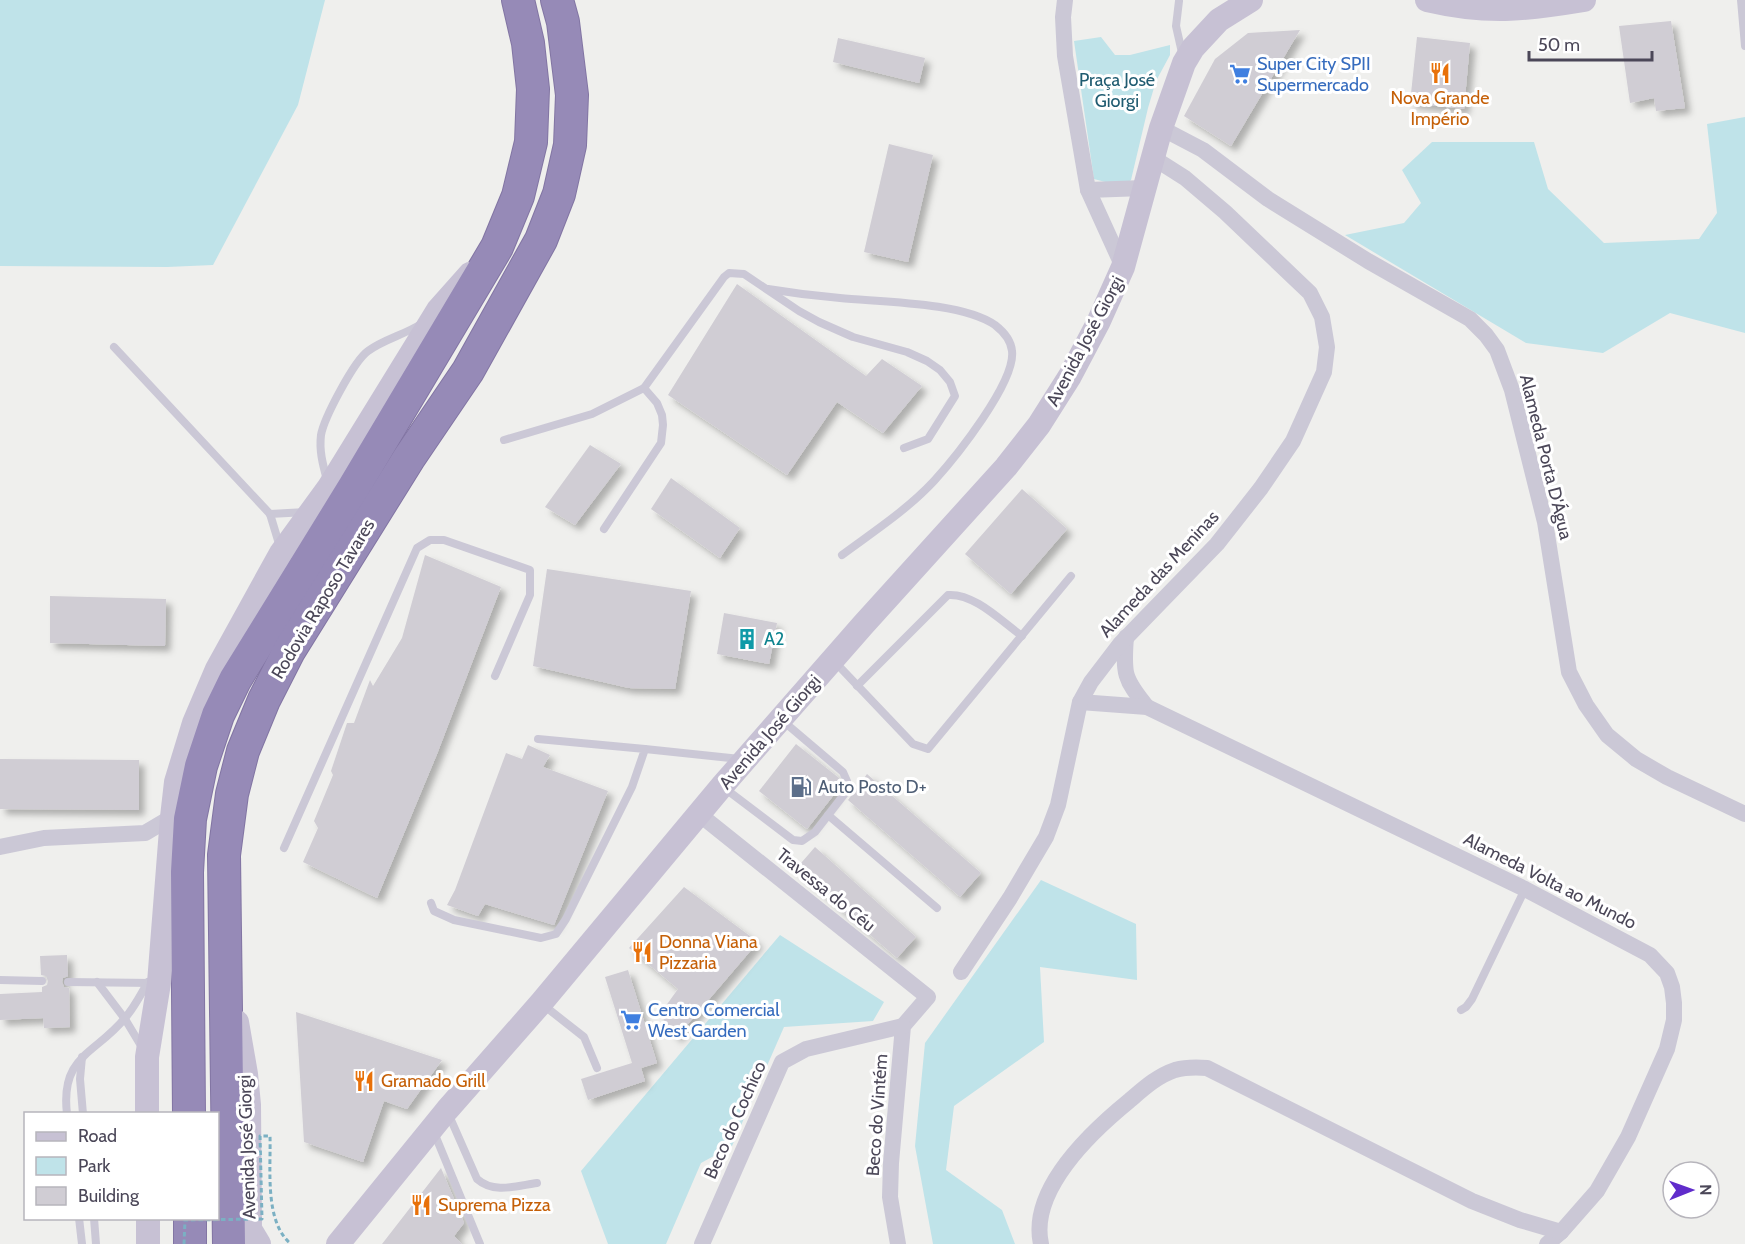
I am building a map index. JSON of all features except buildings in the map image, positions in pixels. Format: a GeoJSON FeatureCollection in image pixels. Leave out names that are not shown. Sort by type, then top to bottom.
{"type":"FeatureCollection","features":[{"type":"Feature","properties":{"kind":"highway","name":"Rodovia Raposo Tavares"},"geometry":{"type":"LineString","coordinates":[[189,1112],[187,872],[190,819],[201,766],[218,716],[254,647],[360,478],[497,247],[518,196],[531,142],[533,89],[528,43],[518,0]]}},
{"type":"Feature","properties":{"kind":"highway","name":"Rodovia Raposo Tavares"},"geometry":{"type":"LineString","coordinates":[[247,1240],[225,958],[224,855],[232,794],[243,751],[264,700],[289,651],[409,458],[468,371],[541,240],[559,194],[570,145],[572,95],[563,22],[556,0]]}},
{"type":"Feature","properties":{"kind":"highway"},"geometry":{"type":"LineString","coordinates":[[190,1220],[190,1244]]}},
{"type":"Feature","properties":{"kind":"street"},"geometry":{"type":"LineString","coordinates":[[1065,0],[1063,17],[1065,56],[1088,190],[1123,267]]}},
{"type":"Feature","properties":{"kind":"street","name":"Avenida José Giorgi"},"geometry":{"type":"LineString","coordinates":[[338,1244],[722,786],[1006,467],[1039,425],[1070,376],[1098,323],[1123,267],[1152,157],[1184,63],[1193,48],[1219,20],[1251,0]]}},
{"type":"Feature","properties":{"kind":"street"},"geometry":{"type":"LineString","coordinates":[[1427,0],[1502,11],[1584,0]]}},
{"type":"Feature","properties":{"kind":"street","name":"Alameda Porta D'Água"},"geometry":{"type":"LineString","coordinates":[[1161,128],[1203,150],[1268,199],[1348,249],[1470,319],[1486,335],[1497,350],[1512,390],[1545,522],[1569,672],[1586,705],[1607,735],[1636,759],[1667,777],[1745,814]]}},
{"type":"Feature","properties":{"kind":"street","name":"Alameda das Meninas"},"geometry":{"type":"LineString","coordinates":[[961,972],[1011,898],[1046,837],[1058,805],[1080,702],[1107,659],[1126,637],[1217,544],[1293,441],[1324,372],[1327,347],[1322,317],[1310,293],[1225,212],[1185,178],[1152,157]]}},
{"type":"Feature","properties":{"kind":"street"},"geometry":{"type":"LineString","coordinates":[[1088,190],[1144,188]]}},
{"type":"Feature","properties":{"kind":"street"},"geometry":{"type":"LineString","coordinates":[[147,1112],[147,1057],[176,782],[204,698],[217,669],[282,553],[328,487],[438,310],[497,247]]}},
{"type":"Feature","properties":{"kind":"street","name":"Alameda Volta ao Mundo"},"geometry":{"type":"LineString","coordinates":[[1126,637],[1124,657],[1129,685],[1147,707]]}},
{"type":"Feature","properties":{"kind":"street","name":"Alameda Volta ao Mundo"},"geometry":{"type":"LineString","coordinates":[[1080,702],[1147,707],[1525,889],[1650,955],[1667,973],[1672,987],[1674,1020],[1667,1049],[1628,1137],[1597,1191],[1561,1232],[1546,1244]]}},
{"type":"Feature","properties":{"kind":"street","name":"Travessa do Céu"},"geometry":{"type":"LineString","coordinates":[[699,814],[928,997],[903,1026]]}},
{"type":"Feature","properties":{"kind":"street"},"geometry":{"type":"LineString","coordinates":[[0,848],[44,838],[145,833],[172,817]]}},
{"type":"Feature","properties":{"kind":"street"},"geometry":{"type":"LineString","coordinates":[[145,833],[168,855]]}},
{"type":"Feature","properties":{"kind":"street","name":"Beco do Cochico"},"geometry":{"type":"LineString","coordinates":[[702,1244],[782,1062],[806,1050],[903,1026]]}},
{"type":"Feature","properties":{"kind":"street","name":"Beco do Vintém"},"geometry":{"type":"LineString","coordinates":[[898,1244],[890,1197],[903,1026]]}},
{"type":"Feature","properties":{"kind":"street"},"geometry":{"type":"LineString","coordinates":[[1041,1244],[1039,1236],[1041,1212],[1052,1185],[1073,1153],[1112,1114],[1154,1081],[1173,1071],[1191,1067],[1207,1068],[1472,1201],[1520,1220],[1561,1232]]}},
{"type":"Feature","properties":{"kind":"street"},"geometry":{"type":"LineString","coordinates":[[148,1220],[148,1244]]}},
{"type":"Feature","properties":{"kind":"lane"},"geometry":{"type":"LineString","coordinates":[[1741,0],[1745,46]]}},
{"type":"Feature","properties":{"kind":"lane"},"geometry":{"type":"LineString","coordinates":[[1179,1],[1176,26],[1184,63]]}},
{"type":"Feature","properties":{"kind":"lane"},"geometry":{"type":"LineString","coordinates":[[504,440],[592,414],[644,388],[729,273],[744,274],[764,289],[819,322],[853,337],[907,352],[940,370],[950,382],[955,396],[928,439],[904,448]]}},
{"type":"Feature","properties":{"kind":"lane"},"geometry":{"type":"LineString","coordinates":[[764,289],[949,309],[995,325],[1009,339],[1012,353],[1007,375],[999,392],[963,446],[925,489],[894,517],[842,555]]}},
{"type":"Feature","properties":{"kind":"lane"},"geometry":{"type":"LineString","coordinates":[[328,487],[321,451],[322,433],[326,420],[358,359],[369,350],[417,326],[438,310]]}},
{"type":"Feature","properties":{"kind":"lane"},"geometry":{"type":"LineString","coordinates":[[114,347],[270,514],[282,553]]}},
{"type":"Feature","properties":{"kind":"lane"},"geometry":{"type":"LineString","coordinates":[[603,529],[661,443],[662,415],[657,403],[644,388]]}},
{"type":"Feature","properties":{"kind":"lane"},"geometry":{"type":"LineString","coordinates":[[270,514],[310,512]]}},
{"type":"Feature","properties":{"kind":"lane"},"geometry":{"type":"LineString","coordinates":[[284,848],[417,548],[430,540],[444,540],[530,570],[530,595],[495,676]]}},
{"type":"Feature","properties":{"kind":"lane"},"geometry":{"type":"LineString","coordinates":[[832,660],[913,744],[928,749],[1071,576]]}},
{"type":"Feature","properties":{"kind":"lane"},"geometry":{"type":"LineString","coordinates":[[857,686],[948,595],[959,594],[970,598],[1022,636]]}},
{"type":"Feature","properties":{"kind":"lane"},"geometry":{"type":"LineString","coordinates":[[722,786],[793,840],[802,841],[815,832],[846,792],[847,781],[843,772],[780,719]]}},
{"type":"Feature","properties":{"kind":"lane"},"geometry":{"type":"LineString","coordinates":[[538,740],[745,760]]}},
{"type":"Feature","properties":{"kind":"lane"},"geometry":{"type":"LineString","coordinates":[[431,903],[434,911],[454,920],[541,938],[549,938],[556,934],[632,787],[645,749]]}},
{"type":"Feature","properties":{"kind":"lane"},"geometry":{"type":"LineString","coordinates":[[828,815],[937,908]]}},
{"type":"Feature","properties":{"kind":"lane"},"geometry":{"type":"LineString","coordinates":[[1461,1010],[1472,999],[1525,889]]}},
{"type":"Feature","properties":{"kind":"lane"},"geometry":{"type":"LineString","coordinates":[[0,980],[42,981]]}},
{"type":"Feature","properties":{"kind":"lane"},"geometry":{"type":"LineString","coordinates":[[68,982],[154,982]]}},
{"type":"Feature","properties":{"kind":"lane"},"geometry":{"type":"LineString","coordinates":[[98,982],[125,1019],[147,1057]]}},
{"type":"Feature","properties":{"kind":"lane"},"geometry":{"type":"LineString","coordinates":[[67,1112],[68,1084],[74,1066],[125,1019],[154,982]]}},
{"type":"Feature","properties":{"kind":"lane"},"geometry":{"type":"LineString","coordinates":[[541,1004],[584,1036],[597,1068]]}},
{"type":"Feature","properties":{"kind":"lane"},"geometry":{"type":"LineString","coordinates":[[82,1057],[80,1079],[83,1112]]}},
{"type":"Feature","properties":{"kind":"lane"},"geometry":{"type":"LineString","coordinates":[[440,1120],[477,1179],[484,1185],[499,1189],[537,1183]]}},
{"type":"Feature","properties":{"kind":"lane"},"geometry":{"type":"LineString","coordinates":[[440,1120],[480,1244]]}},
{"type":"Feature","properties":{"kind":"lane"},"geometry":{"type":"LineString","coordinates":[[79,1220],[82,1244]]}},
{"type":"Feature","properties":{"kind":"lane"},"geometry":{"type":"LineString","coordinates":[[94,1220],[96,1244]]}},
{"type":"Feature","properties":{"kind":"path"},"geometry":{"type":"LineString","coordinates":[[219,1220],[262,1219],[260,1136],[270,1136],[274,1221],[281,1236],[291,1244]]}},
{"type":"Feature","properties":{"kind":"path"},"geometry":{"type":"LineString","coordinates":[[184,1244],[185,1220]]}},
{"type":"Feature","properties":{"kind":"green space"},"geometry":{"type":"Polygon","coordinates":[[[0,0],[325,0],[298,105],[213,265],[0,266],[0,0]]]}},
{"type":"Feature","properties":{"kind":"green space","name":"Praça José Giorgi"},"geometry":{"type":"Polygon","coordinates":[[[1101,37],[1115,55],[1130,55],[1170,45],[1170,55],[1156,81],[1148,108],[1131,180],[1124,187],[1094,179],[1074,41],[1101,37]]]}},
{"type":"Feature","properties":{"kind":"green space"},"geometry":{"type":"Polygon","coordinates":[[[1745,117],[1745,333],[1670,313],[1603,353],[1526,343],[1345,235],[1404,223],[1421,203],[1402,170],[1432,142],[1534,142],[1548,189],[1604,243],[1699,239],[1717,213],[1707,124],[1745,117]]]}},
{"type":"Feature","properties":{"kind":"green space"},"geometry":{"type":"Polygon","coordinates":[[[1041,880],[1136,924],[1137,980],[1040,967],[1044,1042],[954,1106],[946,1170],[1002,1210],[1015,1244],[933,1244],[915,1146],[925,1043],[1041,880]]]}},
{"type":"Feature","properties":{"kind":"green space"},"geometry":{"type":"Polygon","coordinates":[[[780,935],[884,1002],[873,1021],[784,1027],[732,1146],[701,1163],[666,1244],[608,1244],[581,1171],[780,935]]]}},
{"type":"Feature","properties":{"kind":"place","name":"Nova Grande Império"},"geometry":{"type":"Point","coordinates":[1440,73]}},
{"type":"Feature","properties":{"kind":"place","name":"Super City SPII Supermercado"},"geometry":{"type":"Point","coordinates":[1240,74]}},
{"type":"Feature","properties":{"kind":"place","name":"A2"},"geometry":{"type":"Point","coordinates":[747,639]}},
{"type":"Feature","properties":{"kind":"place","name":"Auto Posto D+"},"geometry":{"type":"Point","coordinates":[801,787]}},
{"type":"Feature","properties":{"kind":"place","name":"Donna Viana Pizzaria"},"geometry":{"type":"Point","coordinates":[642,952]}},
{"type":"Feature","properties":{"kind":"place","name":"Centro Comercial West Garden"},"geometry":{"type":"Point","coordinates":[631,1020]}},
{"type":"Feature","properties":{"kind":"place","name":"Gramado Grill"},"geometry":{"type":"Point","coordinates":[364,1081]}},
{"type":"Feature","properties":{"kind":"place","name":"Suprema Pizza"},"geometry":{"type":"Point","coordinates":[421,1205]}}]}
